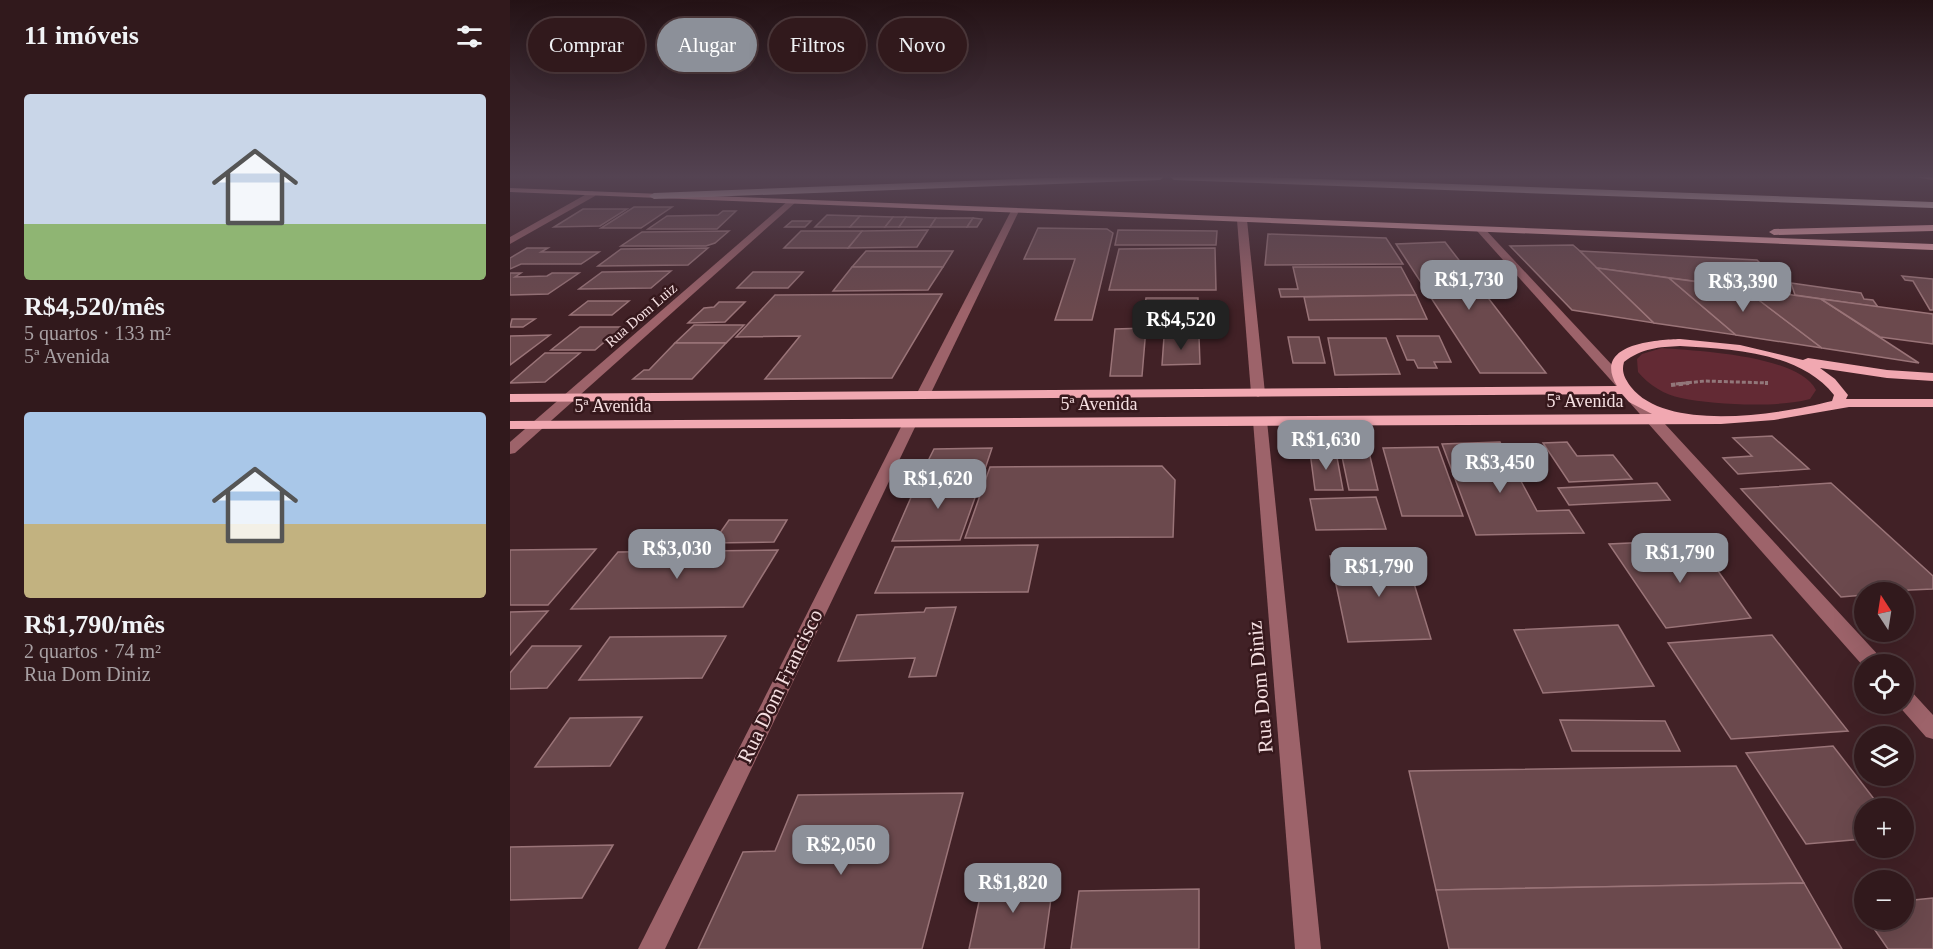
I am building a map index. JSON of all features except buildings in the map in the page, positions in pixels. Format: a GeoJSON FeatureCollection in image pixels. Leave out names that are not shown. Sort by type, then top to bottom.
{"type":"FeatureCollection","features":[{"type":"Feature","properties":{"kind":"main road"},"geometry":{"type":"LineString","coordinates":[[1276,221],[1933,247]]}},
{"type":"Feature","properties":{"kind":"main road"},"geometry":{"type":"LineString","coordinates":[[1720,239],[1783,232],[1933,228]]}},
{"type":"Feature","properties":{"kind":"main road"},"geometry":{"type":"LineString","coordinates":[[1933,377],[1887,374],[1691,343],[1666,342],[1642,346],[1623,355],[1617,364],[1616,372],[1628,392],[1656,412],[1688,418],[1783,415],[1837,404],[1933,403]]}},
{"type":"Feature","properties":{"kind":"main road"},"geometry":{"type":"LineString","coordinates":[[1781,358],[1806,365],[1821,373],[1841,395],[1837,404]]}},
{"type":"Feature","properties":{"kind":"main road","name":"5ª Avenida"},"geometry":{"type":"LineString","coordinates":[[510,398],[1628,392]]}},
{"type":"Feature","properties":{"kind":"main road","name":"5ª Avenida"},"geometry":{"type":"LineString","coordinates":[[510,425],[1688,418]]}},
{"type":"Feature","properties":{"kind":"street"},"geometry":{"type":"LineString","coordinates":[[510,241],[544,221]]}},
{"type":"Feature","properties":{"kind":"street","name":"Rua Dom Luiz"},"geometry":{"type":"LineString","coordinates":[[510,450],[770,221]]}},
{"type":"Feature","properties":{"kind":"street"},"geometry":{"type":"LineString","coordinates":[[923,395],[1010,221]]}},
{"type":"Feature","properties":{"kind":"street"},"geometry":{"type":"LineString","coordinates":[[1242,221],[1258,393]]}},
{"type":"Feature","properties":{"kind":"street"},"geometry":{"type":"LineString","coordinates":[[1480,229],[1865,654]]}},
{"type":"Feature","properties":{"kind":"street","name":"Rua Dom Diniz"},"geometry":{"type":"LineString","coordinates":[[1260,420],[1308,949]]}},
{"type":"Feature","properties":{"kind":"street","name":"Rua Dom Francisco"},"geometry":{"type":"LineString","coordinates":[[651,949],[910,423]]}},
{"type":"Feature","properties":{"kind":"street"},"geometry":{"type":"LineString","coordinates":[[1914,708],[1933,730]]}},
{"type":"Feature","properties":{"kind":"shaded area"},"geometry":{"type":"Polygon","coordinates":[[[1662,348],[1722,353],[1769,362],[1806,378],[1816,390],[1810,399],[1781,404],[1711,402],[1675,397],[1658,389],[1638,372],[1637,359],[1642,354],[1662,348]]]}}]}
